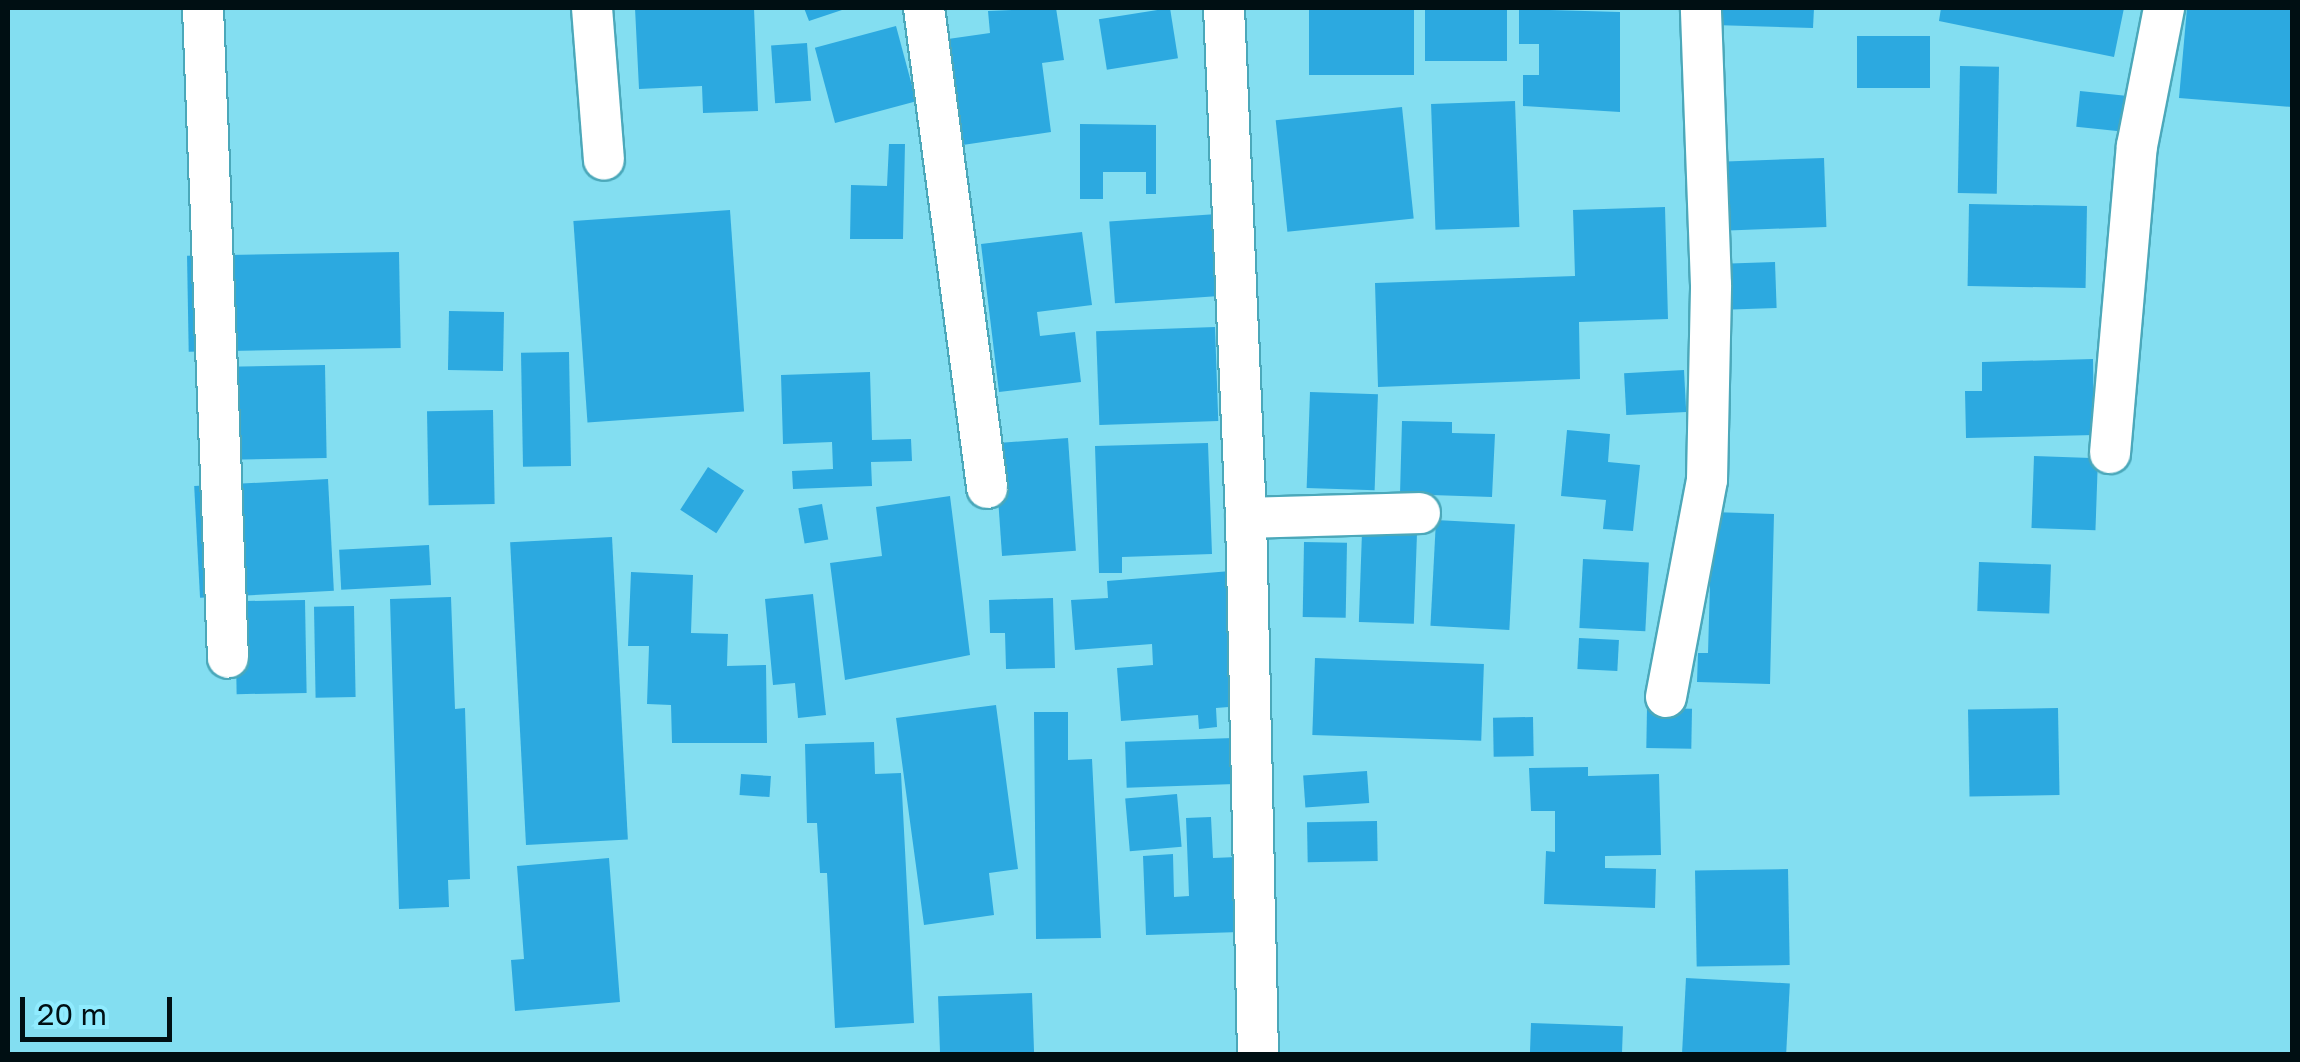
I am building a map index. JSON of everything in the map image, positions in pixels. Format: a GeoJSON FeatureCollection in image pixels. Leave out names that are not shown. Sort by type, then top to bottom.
{"type":"FeatureCollection","features":[{"type":"Feature","properties":{"kind":"street"},"geometry":{"type":"LineString","coordinates":[[203,8],[228,658]]}},
{"type":"Feature","properties":{"kind":"street"},"geometry":{"type":"LineString","coordinates":[[592,8],[604,160]]}},
{"type":"Feature","properties":{"kind":"street"},"geometry":{"type":"LineString","coordinates":[[924,8],[987,488]]}},
{"type":"Feature","properties":{"kind":"street"},"geometry":{"type":"LineString","coordinates":[[1224,8],[1246,518],[1258,1054]]}},
{"type":"Feature","properties":{"kind":"street"},"geometry":{"type":"LineString","coordinates":[[1666,698],[1707,480],[1711,284],[1700,8]]}},
{"type":"Feature","properties":{"kind":"street"},"geometry":{"type":"LineString","coordinates":[[2110,453],[2137,146],[2164,8]]}},
{"type":"Feature","properties":{"kind":"street"},"geometry":{"type":"LineString","coordinates":[[1246,518],[1420,513]]}},
{"type":"Feature","properties":{"kind":"building"},"geometry":{"type":"Polygon","coordinates":[[[635,8],[754,8],[758,111],[703,113],[702,86],[639,89],[635,8]]]}},
{"type":"Feature","properties":{"kind":"building"},"geometry":{"type":"Polygon","coordinates":[[[804,8],[848,8],[809,21],[804,8]]]}},
{"type":"Feature","properties":{"kind":"building"},"geometry":{"type":"Polygon","coordinates":[[[1056,8],[1064,60],[1042,63],[1051,132],[956,146],[941,40],[990,33],[988,11],[1056,8]]]}},
{"type":"Feature","properties":{"kind":"building"},"geometry":{"type":"Polygon","coordinates":[[[1170,8],[1178,58],[1107,70],[1099,19],[1170,8]]]}},
{"type":"Feature","properties":{"kind":"building"},"geometry":{"type":"Polygon","coordinates":[[[1309,8],[1414,8],[1414,75],[1309,75],[1309,8]]]}},
{"type":"Feature","properties":{"kind":"building"},"geometry":{"type":"Polygon","coordinates":[[[1425,8],[1507,8],[1507,61],[1425,61],[1425,8]]]}},
{"type":"Feature","properties":{"kind":"building"},"geometry":{"type":"Polygon","coordinates":[[[1714,8],[1814,8],[1813,28],[1714,25],[1714,8]]]}},
{"type":"Feature","properties":{"kind":"building"},"geometry":{"type":"Polygon","coordinates":[[[1941,8],[2124,8],[2114,57],[1939,21],[1941,8]]]}},
{"type":"Feature","properties":{"kind":"building"},"geometry":{"type":"Polygon","coordinates":[[[2187,8],[2292,8],[2292,107],[2179,98],[2187,8]]]}},
{"type":"Feature","properties":{"kind":"building"},"geometry":{"type":"Polygon","coordinates":[[[1519,9],[1620,12],[1620,112],[1523,106],[1523,75],[1539,75],[1539,44],[1519,44],[1519,9]]]}},
{"type":"Feature","properties":{"kind":"building"},"geometry":{"type":"Polygon","coordinates":[[[896,26],[916,101],[835,123],[815,48],[896,26]]]}},
{"type":"Feature","properties":{"kind":"building"},"geometry":{"type":"Polygon","coordinates":[[[1857,36],[1930,36],[1930,88],[1857,88],[1857,36]]]}},
{"type":"Feature","properties":{"kind":"building"},"geometry":{"type":"Polygon","coordinates":[[[807,43],[811,101],[775,103],[771,46],[807,43]]]}},
{"type":"Feature","properties":{"kind":"building"},"geometry":{"type":"Polygon","coordinates":[[[1960,66],[1999,67],[1997,194],[1958,193],[1960,66]]]}},
{"type":"Feature","properties":{"kind":"building"},"geometry":{"type":"Polygon","coordinates":[[[2080,91],[2133,97],[2129,132],[2076,127],[2080,91]]]}},
{"type":"Feature","properties":{"kind":"building"},"geometry":{"type":"Polygon","coordinates":[[[1515,101],[1519,227],[1435,230],[1431,104],[1515,101]]]}},
{"type":"Feature","properties":{"kind":"building"},"geometry":{"type":"Polygon","coordinates":[[[1402,107],[1414,218],[1287,232],[1276,120],[1402,107]]]}},
{"type":"Feature","properties":{"kind":"building"},"geometry":{"type":"Polygon","coordinates":[[[1080,124],[1156,125],[1156,194],[1146,194],[1146,172],[1103,172],[1103,199],[1080,199],[1080,124]]]}},
{"type":"Feature","properties":{"kind":"building"},"geometry":{"type":"Polygon","coordinates":[[[889,144],[905,144],[903,239],[850,239],[851,185],[887,186],[889,144]]]}},
{"type":"Feature","properties":{"kind":"building"},"geometry":{"type":"Polygon","coordinates":[[[1824,158],[1826,227],[1728,230],[1726,161],[1824,158]]]}},
{"type":"Feature","properties":{"kind":"building"},"geometry":{"type":"Polygon","coordinates":[[[1969,204],[2087,206],[2086,288],[1968,286],[1969,204]]]}},
{"type":"Feature","properties":{"kind":"building"},"geometry":{"type":"Polygon","coordinates":[[[1665,207],[1668,319],[1579,322],[1580,379],[1378,387],[1375,283],[1575,276],[1573,210],[1665,207]]]}},
{"type":"Feature","properties":{"kind":"building"},"geometry":{"type":"Polygon","coordinates":[[[730,210],[744,412],[587,422],[573,221],[730,210]]]}},
{"type":"Feature","properties":{"kind":"building"},"geometry":{"type":"Polygon","coordinates":[[[1217,214],[1223,296],[1115,303],[1109,222],[1217,214]]]}},
{"type":"Feature","properties":{"kind":"building"},"geometry":{"type":"Polygon","coordinates":[[[1082,232],[1092,305],[1037,312],[1040,336],[1075,332],[1081,382],[999,392],[981,244],[1082,232]]]}},
{"type":"Feature","properties":{"kind":"building"},"geometry":{"type":"Polygon","coordinates":[[[399,252],[401,348],[189,352],[187,256],[399,252]]]}},
{"type":"Feature","properties":{"kind":"building"},"geometry":{"type":"Polygon","coordinates":[[[1775,262],[1777,308],[1725,310],[1723,264],[1775,262]]]}},
{"type":"Feature","properties":{"kind":"building"},"geometry":{"type":"Polygon","coordinates":[[[449,311],[504,312],[503,371],[448,370],[449,311]]]}},
{"type":"Feature","properties":{"kind":"building"},"geometry":{"type":"Polygon","coordinates":[[[1215,327],[1218,421],[1099,425],[1096,331],[1215,327]]]}},
{"type":"Feature","properties":{"kind":"building"},"geometry":{"type":"Polygon","coordinates":[[[569,352],[571,466],[523,467],[521,353],[569,352]]]}},
{"type":"Feature","properties":{"kind":"building"},"geometry":{"type":"Polygon","coordinates":[[[2093,359],[2094,435],[1966,438],[1965,391],[1982,391],[1982,362],[2093,359]]]}},
{"type":"Feature","properties":{"kind":"building"},"geometry":{"type":"Polygon","coordinates":[[[325,365],[327,458],[201,460],[199,367],[325,365]]]}},
{"type":"Feature","properties":{"kind":"building"},"geometry":{"type":"Polygon","coordinates":[[[1684,370],[1686,412],[1626,415],[1624,373],[1684,370]]]}},
{"type":"Feature","properties":{"kind":"building"},"geometry":{"type":"Polygon","coordinates":[[[870,372],[872,440],[911,439],[912,461],[871,462],[872,486],[793,489],[792,471],[833,469],[832,442],[783,444],[781,375],[870,372]]]}},
{"type":"Feature","properties":{"kind":"building"},"geometry":{"type":"Polygon","coordinates":[[[1310,392],[1378,394],[1375,490],[1307,488],[1310,392]]]}},
{"type":"Feature","properties":{"kind":"building"},"geometry":{"type":"Polygon","coordinates":[[[493,410],[495,504],[429,505],[427,411],[493,410]]]}},
{"type":"Feature","properties":{"kind":"building"},"geometry":{"type":"Polygon","coordinates":[[[1402,421],[1452,422],[1452,433],[1495,434],[1492,497],[1400,494],[1402,421]]]}},
{"type":"Feature","properties":{"kind":"building"},"geometry":{"type":"Polygon","coordinates":[[[1567,430],[1610,434],[1608,462],[1640,465],[1633,531],[1603,529],[1606,500],[1561,496],[1567,430]]]}},
{"type":"Feature","properties":{"kind":"building"},"geometry":{"type":"Polygon","coordinates":[[[1068,438],[1076,551],[1002,556],[994,443],[1068,438]]]}},
{"type":"Feature","properties":{"kind":"building"},"geometry":{"type":"Polygon","coordinates":[[[1208,443],[1212,554],[1122,557],[1122,573],[1099,573],[1095,446],[1208,443]]]}},
{"type":"Feature","properties":{"kind":"building"},"geometry":{"type":"Polygon","coordinates":[[[2034,456],[2098,458],[2095,530],[2031,528],[2034,456]]]}},
{"type":"Feature","properties":{"kind":"building"},"geometry":{"type":"Polygon","coordinates":[[[708,467],[744,490],[716,533],[680,510],[708,467]]]}},
{"type":"Feature","properties":{"kind":"building"},"geometry":{"type":"Polygon","coordinates":[[[328,479],[334,591],[200,598],[194,486],[328,479]]]}},
{"type":"Feature","properties":{"kind":"building"},"geometry":{"type":"Polygon","coordinates":[[[950,496],[970,655],[845,680],[830,563],[882,556],[876,507],[950,496]]]}},
{"type":"Feature","properties":{"kind":"building"},"geometry":{"type":"Polygon","coordinates":[[[822,504],[828,539],[805,544],[798,508],[822,504]]]}},
{"type":"Feature","properties":{"kind":"building"},"geometry":{"type":"Polygon","coordinates":[[[1712,512],[1774,514],[1770,684],[1697,682],[1698,653],[1708,653],[1712,512]]]}},
{"type":"Feature","properties":{"kind":"building"},"geometry":{"type":"Polygon","coordinates":[[[1436,520],[1515,524],[1509,630],[1430,626],[1436,520]]]}},
{"type":"Feature","properties":{"kind":"building"},"geometry":{"type":"Polygon","coordinates":[[[1362,532],[1417,534],[1414,624],[1359,622],[1362,532]]]}},
{"type":"Feature","properties":{"kind":"building"},"geometry":{"type":"Polygon","coordinates":[[[612,537],[628,840],[526,845],[510,542],[612,537]]]}},
{"type":"Feature","properties":{"kind":"building"},"geometry":{"type":"Polygon","coordinates":[[[1304,542],[1347,543],[1346,618],[1303,617],[1304,542]]]}},
{"type":"Feature","properties":{"kind":"building"},"geometry":{"type":"Polygon","coordinates":[[[429,545],[431,585],[341,590],[339,550],[429,545]]]}},
{"type":"Feature","properties":{"kind":"building"},"geometry":{"type":"Polygon","coordinates":[[[1583,559],[1649,562],[1645,631],[1579,628],[1583,559]]]}},
{"type":"Feature","properties":{"kind":"building"},"geometry":{"type":"Polygon","coordinates":[[[1979,562],[2051,565],[2049,613],[1977,611],[1979,562]]]}},
{"type":"Feature","properties":{"kind":"building"},"geometry":{"type":"Polygon","coordinates":[[[1231,571],[1241,706],[1216,708],[1217,727],[1199,729],[1198,715],[1121,721],[1117,668],[1153,665],[1152,644],[1075,650],[1071,600],[1108,598],[1107,581],[1231,571]]]}},
{"type":"Feature","properties":{"kind":"building"},"geometry":{"type":"Polygon","coordinates":[[[631,572],[693,575],[691,633],[728,634],[727,666],[766,665],[767,743],[672,743],[671,705],[647,704],[649,646],[628,646],[631,572]]]}},
{"type":"Feature","properties":{"kind":"building"},"geometry":{"type":"Polygon","coordinates":[[[813,594],[826,715],[798,718],[795,683],[773,685],[765,599],[813,594]]]}},
{"type":"Feature","properties":{"kind":"building"},"geometry":{"type":"Polygon","coordinates":[[[451,597],[455,709],[465,708],[470,879],[448,880],[449,907],[399,909],[390,599],[451,597]]]}},
{"type":"Feature","properties":{"kind":"building"},"geometry":{"type":"Polygon","coordinates":[[[1053,598],[1055,668],[1006,669],[1005,633],[990,633],[989,600],[1053,598]]]}},
{"type":"Feature","properties":{"kind":"building"},"geometry":{"type":"Polygon","coordinates":[[[305,600],[307,693],[237,694],[235,601],[305,600]]]}},
{"type":"Feature","properties":{"kind":"building"},"geometry":{"type":"Polygon","coordinates":[[[354,606],[356,697],[316,698],[314,607],[354,606]]]}},
{"type":"Feature","properties":{"kind":"building"},"geometry":{"type":"Polygon","coordinates":[[[1579,638],[1619,640],[1617,671],[1577,669],[1579,638]]]}},
{"type":"Feature","properties":{"kind":"building"},"geometry":{"type":"Polygon","coordinates":[[[1315,658],[1484,664],[1481,741],[1312,735],[1315,658]]]}},
{"type":"Feature","properties":{"kind":"building"},"geometry":{"type":"Polygon","coordinates":[[[996,705],[1018,869],[989,873],[994,915],[924,925],[896,718],[996,705]]]}},
{"type":"Feature","properties":{"kind":"building"},"geometry":{"type":"Polygon","coordinates":[[[1647,708],[1692,709],[1691,749],[1646,748],[1647,708]]]}},
{"type":"Feature","properties":{"kind":"building"},"geometry":{"type":"Polygon","coordinates":[[[2058,708],[2060,795],[1970,797],[1968,710],[2058,708]]]}},
{"type":"Feature","properties":{"kind":"building"},"geometry":{"type":"Polygon","coordinates":[[[1034,712],[1068,712],[1068,760],[1092,759],[1101,938],[1036,939],[1034,712]]]}},
{"type":"Feature","properties":{"kind":"building"},"geometry":{"type":"Polygon","coordinates":[[[1533,717],[1534,756],[1494,757],[1493,718],[1533,717]]]}},
{"type":"Feature","properties":{"kind":"building"},"geometry":{"type":"Polygon","coordinates":[[[1233,738],[1235,784],[1127,788],[1125,742],[1233,738]]]}},
{"type":"Feature","properties":{"kind":"building"},"geometry":{"type":"Polygon","coordinates":[[[874,742],[875,774],[901,773],[914,1023],[835,1028],[827,873],[820,873],[817,823],[807,823],[805,744],[874,742]]]}},
{"type":"Feature","properties":{"kind":"building"},"geometry":{"type":"Polygon","coordinates":[[[1588,767],[1588,776],[1659,774],[1661,855],[1605,856],[1605,868],[1656,869],[1655,908],[1544,904],[1546,851],[1555,852],[1555,811],[1531,811],[1529,768],[1588,767]]]}},
{"type":"Feature","properties":{"kind":"building"},"geometry":{"type":"Polygon","coordinates":[[[1367,771],[1369,803],[1305,807],[1303,775],[1367,771]]]}},
{"type":"Feature","properties":{"kind":"building"},"geometry":{"type":"Polygon","coordinates":[[[741,774],[771,776],[769,797],[740,795],[741,774]]]}},
{"type":"Feature","properties":{"kind":"building"},"geometry":{"type":"Polygon","coordinates":[[[1177,794],[1182,847],[1130,851],[1125,799],[1177,794]]]}},
{"type":"Feature","properties":{"kind":"building"},"geometry":{"type":"Polygon","coordinates":[[[1211,817],[1213,858],[1237,857],[1240,932],[1146,935],[1143,856],[1173,854],[1174,897],[1189,896],[1186,818],[1211,817]]]}},
{"type":"Feature","properties":{"kind":"building"},"geometry":{"type":"Polygon","coordinates":[[[1377,821],[1378,861],[1308,862],[1307,822],[1377,821]]]}},
{"type":"Feature","properties":{"kind":"building"},"geometry":{"type":"Polygon","coordinates":[[[609,858],[620,1002],[515,1011],[511,960],[524,959],[517,866],[609,858]]]}},
{"type":"Feature","properties":{"kind":"building"},"geometry":{"type":"Polygon","coordinates":[[[1788,869],[1790,965],[1697,967],[1695,871],[1788,869]]]}},
{"type":"Feature","properties":{"kind":"building"},"geometry":{"type":"Polygon","coordinates":[[[1686,978],[1790,983],[1786,1054],[1682,1054],[1686,978]]]}},
{"type":"Feature","properties":{"kind":"building"},"geometry":{"type":"Polygon","coordinates":[[[1032,993],[1034,1054],[940,1054],[938,996],[1032,993]]]}},
{"type":"Feature","properties":{"kind":"building"},"geometry":{"type":"Polygon","coordinates":[[[1531,1023],[1623,1026],[1622,1054],[1530,1054],[1531,1023]]]}}]}
